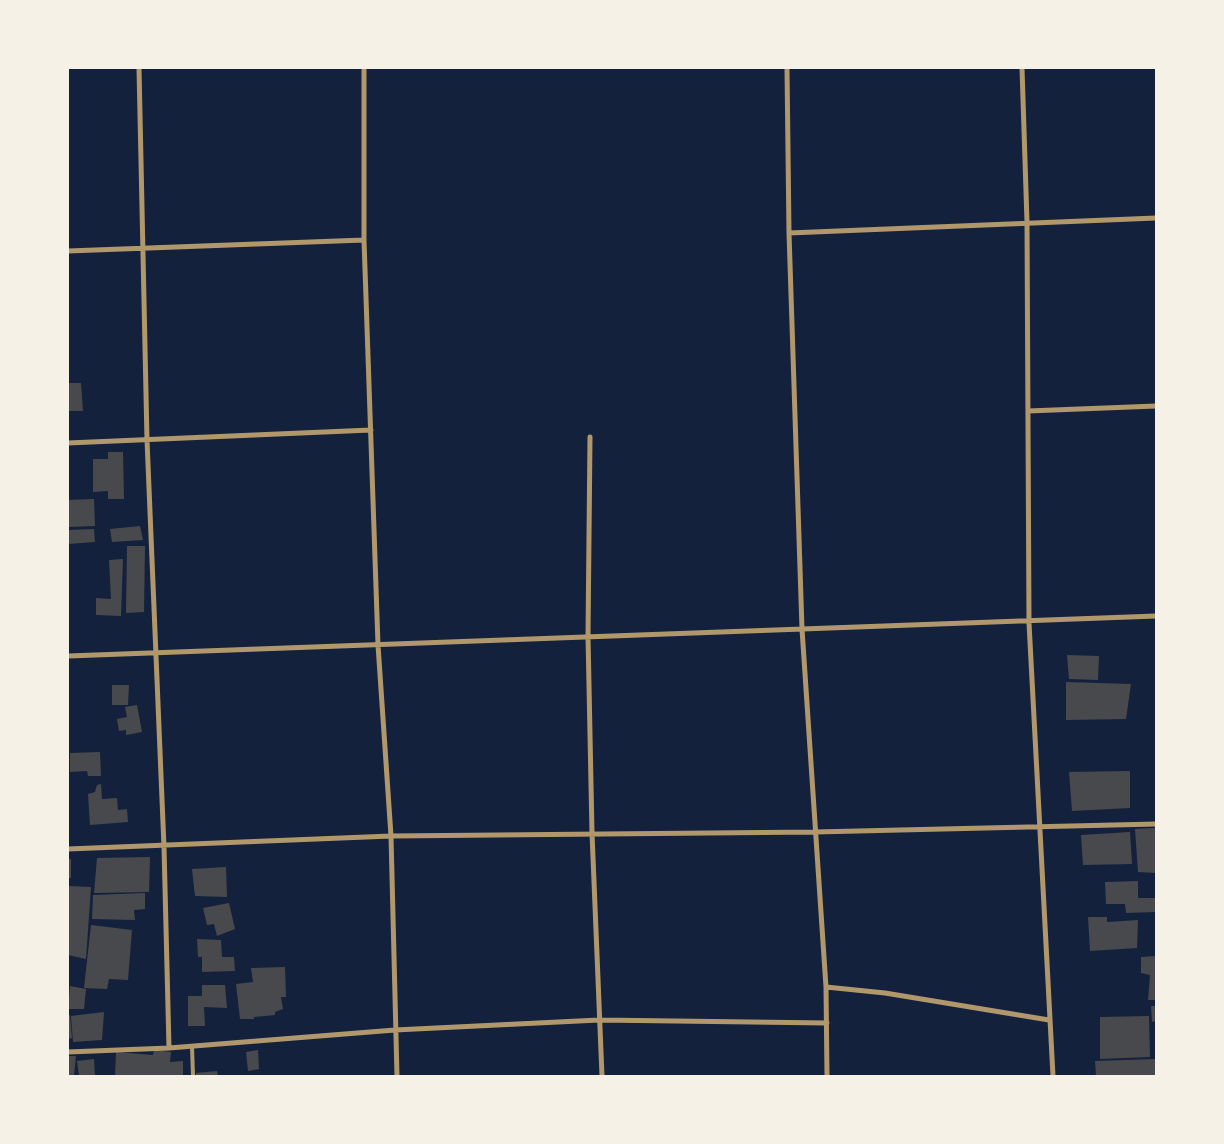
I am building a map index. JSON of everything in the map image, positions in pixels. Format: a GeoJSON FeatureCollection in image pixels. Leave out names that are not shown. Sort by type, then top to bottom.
{"type":"FeatureCollection","features":[{"type":"Feature","properties":{"kind":"street"},"geometry":{"type":"LineString","coordinates":[[139,68],[141,248],[154,654],[164,847],[168,1048]]}},
{"type":"Feature","properties":{"kind":"street"},"geometry":{"type":"LineString","coordinates":[[364,68],[364,240],[378,645],[391,836],[397,1076]]}},
{"type":"Feature","properties":{"kind":"street"},"geometry":{"type":"LineString","coordinates":[[787,68],[789,233],[802,629],[826,987],[827,1076]]}},
{"type":"Feature","properties":{"kind":"street"},"geometry":{"type":"LineString","coordinates":[[1022,68],[1027,222],[1029,623],[1053,1076]]}},
{"type":"Feature","properties":{"kind":"street"},"geometry":{"type":"LineString","coordinates":[[789,233],[1156,218]]}},
{"type":"Feature","properties":{"kind":"street"},"geometry":{"type":"LineString","coordinates":[[68,251],[364,240]]}},
{"type":"Feature","properties":{"kind":"street"},"geometry":{"type":"LineString","coordinates":[[1028,411],[1156,406]]}},
{"type":"Feature","properties":{"kind":"street"},"geometry":{"type":"LineString","coordinates":[[68,443],[371,430]]}},
{"type":"Feature","properties":{"kind":"street"},"geometry":{"type":"LineString","coordinates":[[590,437],[588,636],[592,834],[602,1076]]}},
{"type":"Feature","properties":{"kind":"street"},"geometry":{"type":"LineString","coordinates":[[68,656],[588,636],[1029,623],[1156,616]]}},
{"type":"Feature","properties":{"kind":"street"},"geometry":{"type":"LineString","coordinates":[[68,849],[164,847],[391,836],[815,832],[1156,824]]}},
{"type":"Feature","properties":{"kind":"street"},"geometry":{"type":"LineString","coordinates":[[826,987],[885,993],[1049,1020]]}},
{"type":"Feature","properties":{"kind":"street"},"geometry":{"type":"LineString","coordinates":[[68,1052],[168,1048],[395,1030],[599,1020],[827,1023]]}},
{"type":"Feature","properties":{"kind":"lane"},"geometry":{"type":"LineString","coordinates":[[192,1046],[193,1076]]}},
{"type":"Feature","properties":{"kind":"building"},"geometry":{"type":"Polygon","coordinates":[[[68,383],[81,383],[83,411],[68,411],[68,383]]]}},
{"type":"Feature","properties":{"kind":"building"},"geometry":{"type":"Polygon","coordinates":[[[108,452],[123,452],[124,499],[108,499],[108,491],[93,492],[93,459],[108,459],[108,452]]]}},
{"type":"Feature","properties":{"kind":"building"},"geometry":{"type":"Polygon","coordinates":[[[94,499],[95,526],[68,527],[68,500],[94,499]]]}},
{"type":"Feature","properties":{"kind":"building"},"geometry":{"type":"Polygon","coordinates":[[[140,526],[143,540],[112,542],[110,529],[140,526]]]}},
{"type":"Feature","properties":{"kind":"building"},"geometry":{"type":"Polygon","coordinates":[[[94,529],[95,542],[68,544],[68,530],[94,529]]]}},
{"type":"Feature","properties":{"kind":"building"},"geometry":{"type":"Polygon","coordinates":[[[127,546],[145,546],[144,612],[126,613],[127,546]]]}},
{"type":"Feature","properties":{"kind":"building"},"geometry":{"type":"Polygon","coordinates":[[[123,559],[121,616],[96,615],[96,598],[111,599],[109,560],[123,559]]]}},
{"type":"Feature","properties":{"kind":"building"},"geometry":{"type":"Polygon","coordinates":[[[1067,655],[1099,656],[1098,680],[1069,679],[1067,655]]]}},
{"type":"Feature","properties":{"kind":"building"},"geometry":{"type":"Polygon","coordinates":[[[1066,682],[1131,684],[1126,719],[1066,720],[1066,682]]]}},
{"type":"Feature","properties":{"kind":"building"},"geometry":{"type":"Polygon","coordinates":[[[112,685],[129,685],[128,705],[112,705],[112,685]]]}},
{"type":"Feature","properties":{"kind":"building"},"geometry":{"type":"Polygon","coordinates":[[[137,705],[142,732],[126,735],[126,730],[119,731],[117,719],[127,717],[125,707],[137,705]]]}},
{"type":"Feature","properties":{"kind":"building"},"geometry":{"type":"Polygon","coordinates":[[[100,752],[101,776],[88,776],[87,771],[70,772],[70,753],[100,752]]]}},
{"type":"Feature","properties":{"kind":"building"},"geometry":{"type":"Polygon","coordinates":[[[1130,771],[1130,808],[1072,811],[1069,772],[1130,771]]]}},
{"type":"Feature","properties":{"kind":"building"},"geometry":{"type":"Polygon","coordinates":[[[101,784],[102,799],[117,798],[118,810],[127,809],[128,822],[90,825],[88,794],[95,792],[97,785],[101,784]]]}},
{"type":"Feature","properties":{"kind":"building"},"geometry":{"type":"Polygon","coordinates":[[[1156,828],[1156,873],[1138,872],[1135,829],[1156,828]]]}},
{"type":"Feature","properties":{"kind":"building"},"geometry":{"type":"Polygon","coordinates":[[[1130,832],[1132,864],[1083,865],[1081,835],[1130,832]]]}},
{"type":"Feature","properties":{"kind":"building"},"geometry":{"type":"Polygon","coordinates":[[[150,857],[149,892],[94,893],[97,858],[150,857]]]}},
{"type":"Feature","properties":{"kind":"building"},"geometry":{"type":"Polygon","coordinates":[[[68,859],[71,859],[71,878],[68,878],[68,859]]]}},
{"type":"Feature","properties":{"kind":"building"},"geometry":{"type":"Polygon","coordinates":[[[226,867],[227,897],[195,896],[192,869],[226,867]]]}},
{"type":"Feature","properties":{"kind":"building"},"geometry":{"type":"Polygon","coordinates":[[[1138,881],[1138,898],[1156,898],[1156,912],[1126,913],[1125,904],[1106,904],[1105,882],[1138,881]]]}},
{"type":"Feature","properties":{"kind":"building"},"geometry":{"type":"Polygon","coordinates":[[[68,886],[91,887],[86,959],[68,955],[68,886]]]}},
{"type":"Feature","properties":{"kind":"building"},"geometry":{"type":"Polygon","coordinates":[[[145,893],[145,909],[134,910],[135,920],[92,919],[93,895],[145,893]]]}},
{"type":"Feature","properties":{"kind":"building"},"geometry":{"type":"Polygon","coordinates":[[[229,903],[235,929],[217,936],[214,924],[207,925],[203,908],[229,903]]]}},
{"type":"Feature","properties":{"kind":"building"},"geometry":{"type":"Polygon","coordinates":[[[1088,917],[1107,917],[1107,922],[1138,920],[1137,948],[1090,951],[1088,917]]]}},
{"type":"Feature","properties":{"kind":"building"},"geometry":{"type":"Polygon","coordinates":[[[91,925],[132,930],[128,980],[109,979],[107,989],[84,988],[91,925]]]}},
{"type":"Feature","properties":{"kind":"building"},"geometry":{"type":"Polygon","coordinates":[[[197,939],[221,940],[222,957],[234,957],[235,971],[202,972],[202,957],[198,957],[197,939]]]}},
{"type":"Feature","properties":{"kind":"building"},"geometry":{"type":"Polygon","coordinates":[[[1156,956],[1156,1000],[1148,1000],[1150,975],[1141,973],[1141,957],[1156,956]]]}},
{"type":"Feature","properties":{"kind":"building"},"geometry":{"type":"Polygon","coordinates":[[[285,967],[286,997],[281,997],[283,1009],[275,1012],[275,1015],[254,1017],[254,1019],[240,1019],[236,984],[253,982],[251,968],[285,967]]]}},
{"type":"Feature","properties":{"kind":"building"},"geometry":{"type":"Polygon","coordinates":[[[202,985],[225,985],[227,1008],[204,1007],[205,1026],[188,1026],[188,996],[202,996],[202,985]]]}},
{"type":"Feature","properties":{"kind":"building"},"geometry":{"type":"Polygon","coordinates":[[[70,986],[86,989],[84,1009],[69,1009],[70,986]]]}},
{"type":"Feature","properties":{"kind":"building"},"geometry":{"type":"Polygon","coordinates":[[[1151,1006],[1156,1006],[1156,1021],[1152,1022],[1151,1006]]]}},
{"type":"Feature","properties":{"kind":"building"},"geometry":{"type":"Polygon","coordinates":[[[104,1012],[102,1040],[73,1042],[71,1016],[104,1012]]]}},
{"type":"Feature","properties":{"kind":"building"},"geometry":{"type":"Polygon","coordinates":[[[68,1015],[70,1015],[72,1038],[68,1039],[68,1015]]]}},
{"type":"Feature","properties":{"kind":"building"},"geometry":{"type":"Polygon","coordinates":[[[1149,1016],[1150,1057],[1100,1059],[1100,1017],[1149,1016]]]}},
{"type":"Feature","properties":{"kind":"building"},"geometry":{"type":"Polygon","coordinates":[[[154,1050],[171,1052],[170,1062],[183,1061],[183,1076],[115,1076],[116,1052],[153,1055],[154,1050]]]}},
{"type":"Feature","properties":{"kind":"building"},"geometry":{"type":"Polygon","coordinates":[[[258,1050],[259,1069],[248,1071],[246,1052],[258,1050]]]}},
{"type":"Feature","properties":{"kind":"building"},"geometry":{"type":"Polygon","coordinates":[[[68,1056],[76,1056],[74,1076],[68,1076],[68,1056]]]}},
{"type":"Feature","properties":{"kind":"building"},"geometry":{"type":"Polygon","coordinates":[[[94,1059],[95,1076],[79,1076],[77,1061],[94,1059]]]}},
{"type":"Feature","properties":{"kind":"building"},"geometry":{"type":"Polygon","coordinates":[[[1155,1059],[1155,1076],[1096,1076],[1095,1061],[1155,1059]]]}},
{"type":"Feature","properties":{"kind":"building"},"geometry":{"type":"Polygon","coordinates":[[[217,1071],[218,1076],[196,1076],[196,1073],[217,1071]]]}}]}
